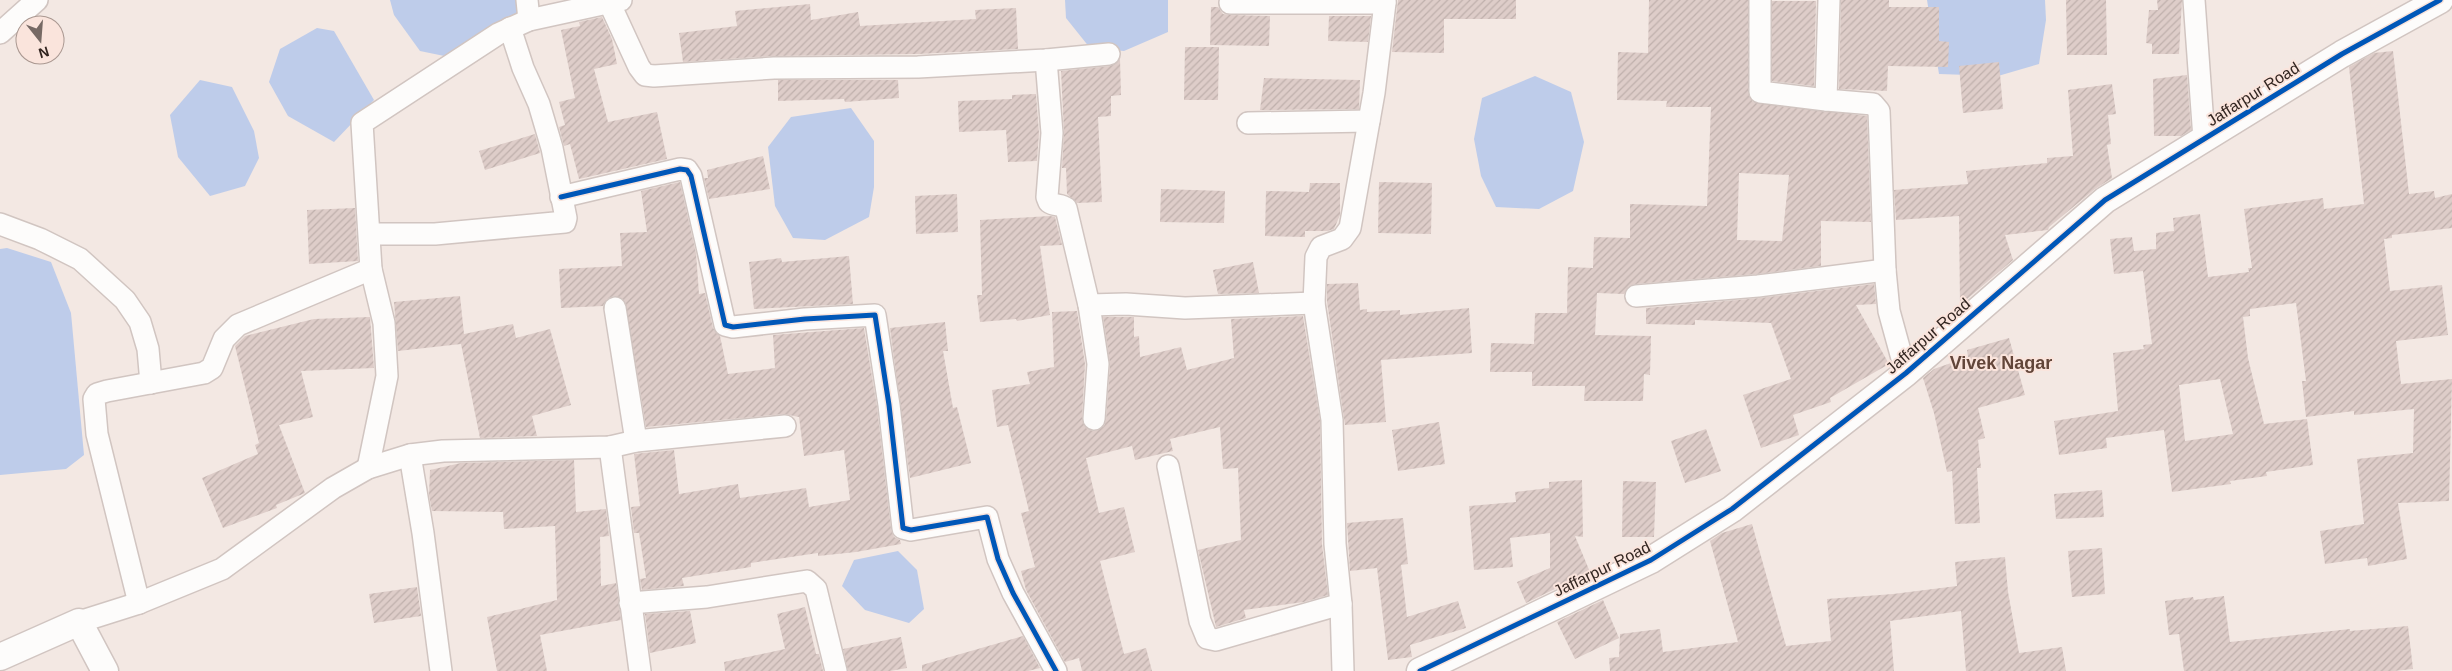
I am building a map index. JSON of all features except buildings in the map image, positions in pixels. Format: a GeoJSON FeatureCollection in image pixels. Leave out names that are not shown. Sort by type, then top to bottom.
{"type":"FeatureCollection","features":[{"type":"Feature","properties":{"kind":"street"},"geometry":{"type":"LineString","coordinates":[[0,33],[37,0]]}},
{"type":"Feature","properties":{"kind":"street"},"geometry":{"type":"LineString","coordinates":[[1760,0],[1760,92],[1874,104],[1879,112],[1885,270],[1889,311],[1906,373]]}},
{"type":"Feature","properties":{"kind":"street"},"geometry":{"type":"LineString","coordinates":[[1826,100],[1829,0]]}},
{"type":"Feature","properties":{"kind":"street"},"geometry":{"type":"LineString","coordinates":[[2194,0],[2204,139]]}},
{"type":"Feature","properties":{"kind":"street","name":"Jaffarpur Road"},"geometry":{"type":"LineString","coordinates":[[1420,671],[1651,560],[1732,509],[1906,373],[2090,212],[2342,54],[2440,0]]}},
{"type":"Feature","properties":{"kind":"street"},"geometry":{"type":"LineString","coordinates":[[368,468],[387,376],[384,323],[371,269],[362,123],[498,34],[522,16],[615,1],[639,67],[646,74],[654,76],[722,70],[918,67],[1046,60],[1109,54]]}},
{"type":"Feature","properties":{"kind":"street"},"geometry":{"type":"LineString","coordinates":[[1230,3],[1385,2],[1369,121],[1350,228],[1342,239],[1324,245],[1318,250],[1314,303],[1332,420],[1335,544],[1341,604],[1343,671]]}},
{"type":"Feature","properties":{"kind":"street"},"geometry":{"type":"LineString","coordinates":[[370,234],[435,234],[565,222],[566,218],[552,148],[538,104],[523,68],[522,16]]}},
{"type":"Feature","properties":{"kind":"street"},"geometry":{"type":"LineString","coordinates":[[1046,60],[1052,133],[1048,202],[1062,205],[1066,208],[1089,305],[1098,364],[1094,419]]}},
{"type":"Feature","properties":{"kind":"street"},"geometry":{"type":"LineString","coordinates":[[1248,123],[1369,121]]}},
{"type":"Feature","properties":{"kind":"street"},"geometry":{"type":"LineString","coordinates":[[561,197],[680,169],[687,170],[691,176],[725,325],[733,327],[805,319],[875,315],[890,405],[903,528],[910,530],[987,518],[998,559],[1013,593],[1056,671]]}},
{"type":"Feature","properties":{"kind":"street"},"geometry":{"type":"LineString","coordinates":[[0,224],[40,239],[80,259],[125,300],[140,322],[148,349],[151,383]]}},
{"type":"Feature","properties":{"kind":"street"},"geometry":{"type":"LineString","coordinates":[[139,603],[96,434],[92,404],[97,394],[192,376],[212,368],[224,339],[238,325],[371,269]]}},
{"type":"Feature","properties":{"kind":"street"},"geometry":{"type":"LineString","coordinates":[[1636,296],[1758,286],[1885,270]]}},
{"type":"Feature","properties":{"kind":"street"},"geometry":{"type":"LineString","coordinates":[[1089,305],[1126,304],[1185,308],[1314,303]]}},
{"type":"Feature","properties":{"kind":"street"},"geometry":{"type":"LineString","coordinates":[[615,308],[636,441]]}},
{"type":"Feature","properties":{"kind":"street"},"geometry":{"type":"LineString","coordinates":[[0,657],[79,622],[139,603],[222,569],[333,488],[368,468],[410,455],[443,451],[610,447],[636,441],[785,426]]}},
{"type":"Feature","properties":{"kind":"street"},"geometry":{"type":"LineString","coordinates":[[610,447],[640,671]]}},
{"type":"Feature","properties":{"kind":"street"},"geometry":{"type":"LineString","coordinates":[[410,455],[423,533],[441,671]]}},
{"type":"Feature","properties":{"kind":"street"},"geometry":{"type":"LineString","coordinates":[[1168,466],[1200,621],[1207,638],[1216,640],[1341,604]]}},
{"type":"Feature","properties":{"kind":"street"},"geometry":{"type":"LineString","coordinates":[[630,603],[707,597],[807,581],[816,589],[836,671]]}},
{"type":"Feature","properties":{"kind":"street"},"geometry":{"type":"LineString","coordinates":[[79,622],[105,671]]}},
{"type":"Feature","properties":{"kind":"water"},"geometry":{"type":"Polygon","coordinates":[[[390,0],[520,0],[515,18],[454,58],[420,51],[394,15],[390,0]]]}},
{"type":"Feature","properties":{"kind":"water"},"geometry":{"type":"Polygon","coordinates":[[[1065,0],[1168,0],[1168,32],[1124,51],[1090,48],[1066,18],[1065,0]]]}},
{"type":"Feature","properties":{"kind":"water"},"geometry":{"type":"Polygon","coordinates":[[[1927,0],[2045,0],[2046,20],[2039,64],[1998,76],[1939,74],[1927,0]]]}},
{"type":"Feature","properties":{"kind":"water"},"geometry":{"type":"Polygon","coordinates":[[[317,28],[334,31],[374,100],[334,142],[288,116],[269,82],[280,49],[317,28]]]}},
{"type":"Feature","properties":{"kind":"water"},"geometry":{"type":"Polygon","coordinates":[[[1535,76],[1571,92],[1584,142],[1573,191],[1539,209],[1496,207],[1481,176],[1474,139],[1482,98],[1535,76]]]}},
{"type":"Feature","properties":{"kind":"water"},"geometry":{"type":"Polygon","coordinates":[[[200,80],[232,87],[254,131],[259,158],[245,186],[210,196],[178,157],[170,115],[200,80]]]}},
{"type":"Feature","properties":{"kind":"water"},"geometry":{"type":"Polygon","coordinates":[[[851,108],[874,141],[874,187],[869,217],[825,240],[793,238],[775,206],[768,147],[791,117],[851,108]]]}},
{"type":"Feature","properties":{"kind":"water"},"geometry":{"type":"Polygon","coordinates":[[[7,248],[51,262],[71,313],[84,455],[66,469],[0,475],[0,249],[7,248]]]}},
{"type":"Feature","properties":{"kind":"water"},"geometry":{"type":"Polygon","coordinates":[[[898,551],[917,570],[924,609],[909,623],[865,610],[842,586],[854,560],[898,551]]]}},
{"type":"Feature","properties":{"kind":"cycle path"},"geometry":{"type":"LineString","coordinates":[[1420,671],[1651,560],[1732,509],[1906,373],[2105,200],[2342,54],[2440,0]]}},
{"type":"Feature","properties":{"kind":"cycle path"},"geometry":{"type":"LineString","coordinates":[[561,197],[680,169],[687,170],[691,176],[725,325],[733,327],[805,319],[875,315],[889,405],[903,528],[911,530],[987,517],[998,559],[1013,593],[1056,671]]}},
{"type":"Feature","properties":{"kind":"district","name":"Vivek Nagar"},"geometry":{"type":"Point","coordinates":[2001,363]}}]}
